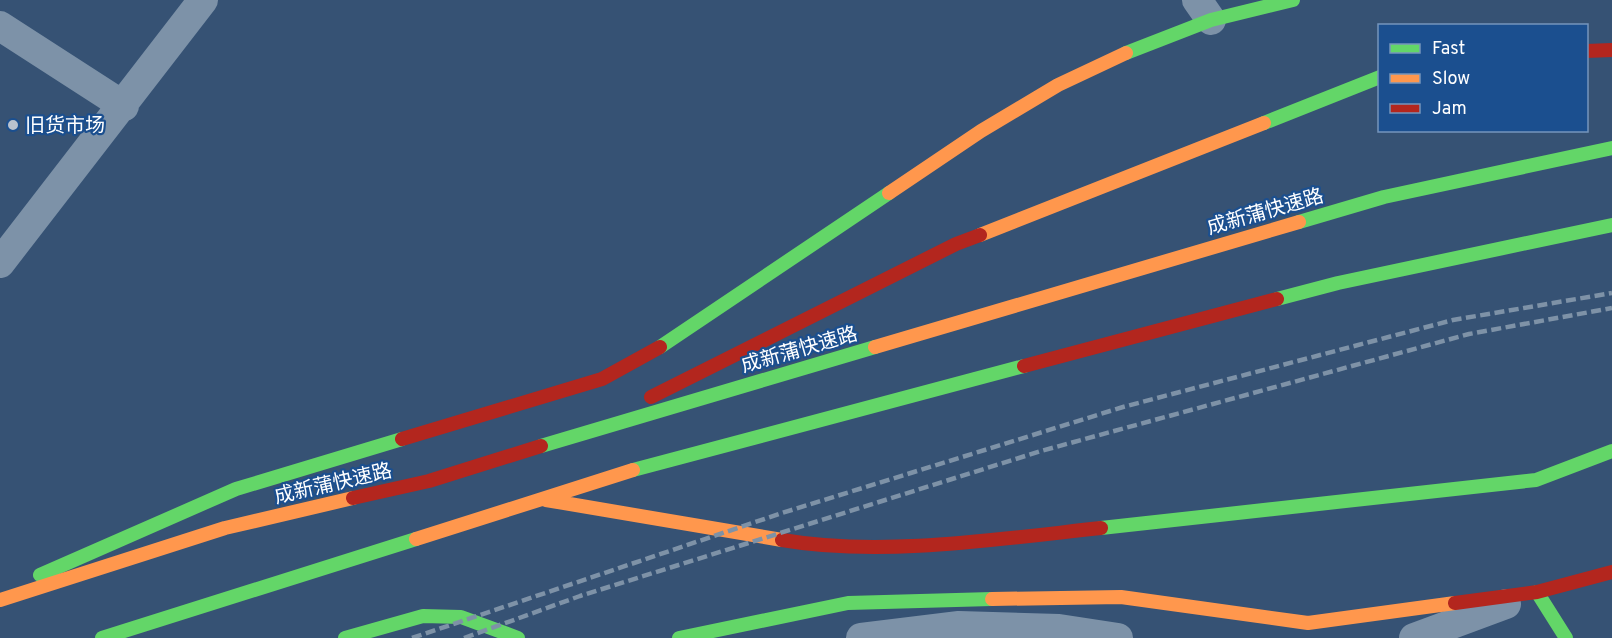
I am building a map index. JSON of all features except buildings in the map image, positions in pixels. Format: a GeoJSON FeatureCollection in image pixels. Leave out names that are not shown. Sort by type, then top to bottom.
{"type":"FeatureCollection","features":[{"type":"Feature","properties":{"kind":"main road"},"geometry":{"type":"LineString","coordinates":[[0,592],[236,489],[602,379],[667,343],[981,132],[1058,85],[1135,49],[1204,10],[1293,0]]}},
{"type":"Feature","properties":{"kind":"main road"},"geometry":{"type":"LineString","coordinates":[[1588,51],[1612,50]]}},
{"type":"Feature","properties":{"kind":"main road"},"geometry":{"type":"LineString","coordinates":[[568,438],[956,244],[1378,78]]}},
{"type":"Feature","properties":{"kind":"main road","name":"成新蒲快速路"},"geometry":{"type":"LineString","coordinates":[[0,600],[225,528],[429,481],[1384,197],[1612,148]]}},
{"type":"Feature","properties":{"kind":"main road"},"geometry":{"type":"LineString","coordinates":[[102,638],[677,457],[1338,283],[1612,225]]}},
{"type":"Feature","properties":{"kind":"main road"},"geometry":{"type":"LineString","coordinates":[[541,499],[821,547],[968,543],[1536,480],[1612,451]]}},
{"type":"Feature","properties":{"kind":"main road"},"geometry":{"type":"LineString","coordinates":[[679,638],[848,603],[929,600],[1121,597],[1308,623],[1537,592],[1612,572]]}},
{"type":"Feature","properties":{"kind":"main road"},"geometry":{"type":"LineString","coordinates":[[1537,592],[1566,638]]}},
{"type":"Feature","properties":{"kind":"main road"},"geometry":{"type":"LineString","coordinates":[[345,638],[423,616],[461,616],[518,638]]}},
{"type":"Feature","properties":{"kind":"street"},"geometry":{"type":"LineString","coordinates":[[0,263],[124,106],[203,0]]}},
{"type":"Feature","properties":{"kind":"street"},"geometry":{"type":"LineString","coordinates":[[0,26],[124,106]]}},
{"type":"Feature","properties":{"kind":"street"},"geometry":{"type":"LineString","coordinates":[[1414,638],[1537,592]]}},
{"type":"Feature","properties":{"kind":"street"},"geometry":{"type":"LineString","coordinates":[[906,635],[929,600]]}},
{"type":"Feature","properties":{"kind":"street"},"geometry":{"type":"LineString","coordinates":[[861,638],[906,635],[959,626],[1037,628],[1118,638]]}},
{"type":"Feature","properties":{"kind":"railway"},"geometry":{"type":"LineString","coordinates":[[412,638],[782,513],[1123,407],[1453,320],[1612,293]]}},
{"type":"Feature","properties":{"kind":"railway"},"geometry":{"type":"LineString","coordinates":[[464,638],[580,596],[1041,451],[1469,334],[1612,308]]}},
{"type":"Feature","properties":{"kind":"traffic: fast"},"geometry":{"type":"LineString","coordinates":[[1126,53],[1211,20],[1293,0]]}},
{"type":"Feature","properties":{"kind":"traffic: fast"},"geometry":{"type":"LineString","coordinates":[[1264,123],[1378,78]]}},
{"type":"Feature","properties":{"kind":"traffic: fast"},"geometry":{"type":"LineString","coordinates":[[1299,222],[1384,197],[1612,148]]}},
{"type":"Feature","properties":{"kind":"traffic: fast"},"geometry":{"type":"LineString","coordinates":[[660,347],[889,193]]}},
{"type":"Feature","properties":{"kind":"traffic: fast"},"geometry":{"type":"LineString","coordinates":[[1277,299],[1338,283],[1612,225]]}},
{"type":"Feature","properties":{"kind":"traffic: fast"},"geometry":{"type":"LineString","coordinates":[[541,446],[875,347]]}},
{"type":"Feature","properties":{"kind":"traffic: fast"},"geometry":{"type":"LineString","coordinates":[[633,470],[1024,366]]}},
{"type":"Feature","properties":{"kind":"traffic: fast"},"geometry":{"type":"LineString","coordinates":[[40,575],[236,489],[402,439]]}},
{"type":"Feature","properties":{"kind":"traffic: fast"},"geometry":{"type":"LineString","coordinates":[[1101,528],[1536,480],[1612,451]]}},
{"type":"Feature","properties":{"kind":"traffic: fast"},"geometry":{"type":"LineString","coordinates":[[102,638],[416,539]]}},
{"type":"Feature","properties":{"kind":"traffic: fast"},"geometry":{"type":"LineString","coordinates":[[1537,592],[1566,638]]}},
{"type":"Feature","properties":{"kind":"traffic: fast"},"geometry":{"type":"LineString","coordinates":[[679,638],[848,603],[992,599]]}},
{"type":"Feature","properties":{"kind":"traffic: fast"},"geometry":{"type":"LineString","coordinates":[[345,638],[423,616],[461,617],[518,638]]}},
{"type":"Feature","properties":{"kind":"traffic: slow"},"geometry":{"type":"LineString","coordinates":[[889,193],[981,131],[1058,85],[1126,53]]}},
{"type":"Feature","properties":{"kind":"traffic: slow"},"geometry":{"type":"LineString","coordinates":[[980,235],[1264,123]]}},
{"type":"Feature","properties":{"kind":"traffic: slow"},"geometry":{"type":"LineString","coordinates":[[875,347],[1299,222]]}},
{"type":"Feature","properties":{"kind":"traffic: slow"},"geometry":{"type":"LineString","coordinates":[[416,539],[633,470]]}},
{"type":"Feature","properties":{"kind":"traffic: slow"},"geometry":{"type":"LineString","coordinates":[[0,600],[225,528],[353,498]]}},
{"type":"Feature","properties":{"kind":"traffic: slow"},"geometry":{"type":"LineString","coordinates":[[546,500],[782,540]]}},
{"type":"Feature","properties":{"kind":"traffic: slow"},"geometry":{"type":"LineString","coordinates":[[992,599],[1121,597],[1308,623],[1455,603]]}},
{"type":"Feature","properties":{"kind":"traffic: jam"},"geometry":{"type":"LineString","coordinates":[[1588,51],[1612,50]]}},
{"type":"Feature","properties":{"kind":"traffic: jam"},"geometry":{"type":"LineString","coordinates":[[651,397],[956,244],[980,235]]}},
{"type":"Feature","properties":{"kind":"traffic: jam"},"geometry":{"type":"LineString","coordinates":[[1024,366],[1277,299]]}},
{"type":"Feature","properties":{"kind":"traffic: jam"},"geometry":{"type":"LineString","coordinates":[[402,439],[602,379],[660,347]]}},
{"type":"Feature","properties":{"kind":"traffic: jam"},"geometry":{"type":"LineString","coordinates":[[353,498],[429,481],[541,446]]}},
{"type":"Feature","properties":{"kind":"traffic: jam"},"geometry":{"type":"LineString","coordinates":[[782,540],[820,545],[900,547],[1101,528]]}},
{"type":"Feature","properties":{"kind":"traffic: jam"},"geometry":{"type":"LineString","coordinates":[[1455,603],[1537,592],[1612,572]]}},
{"type":"Feature","properties":{"kind":"place","name":"旧货市场"},"geometry":{"type":"Point","coordinates":[13,125]}}]}
